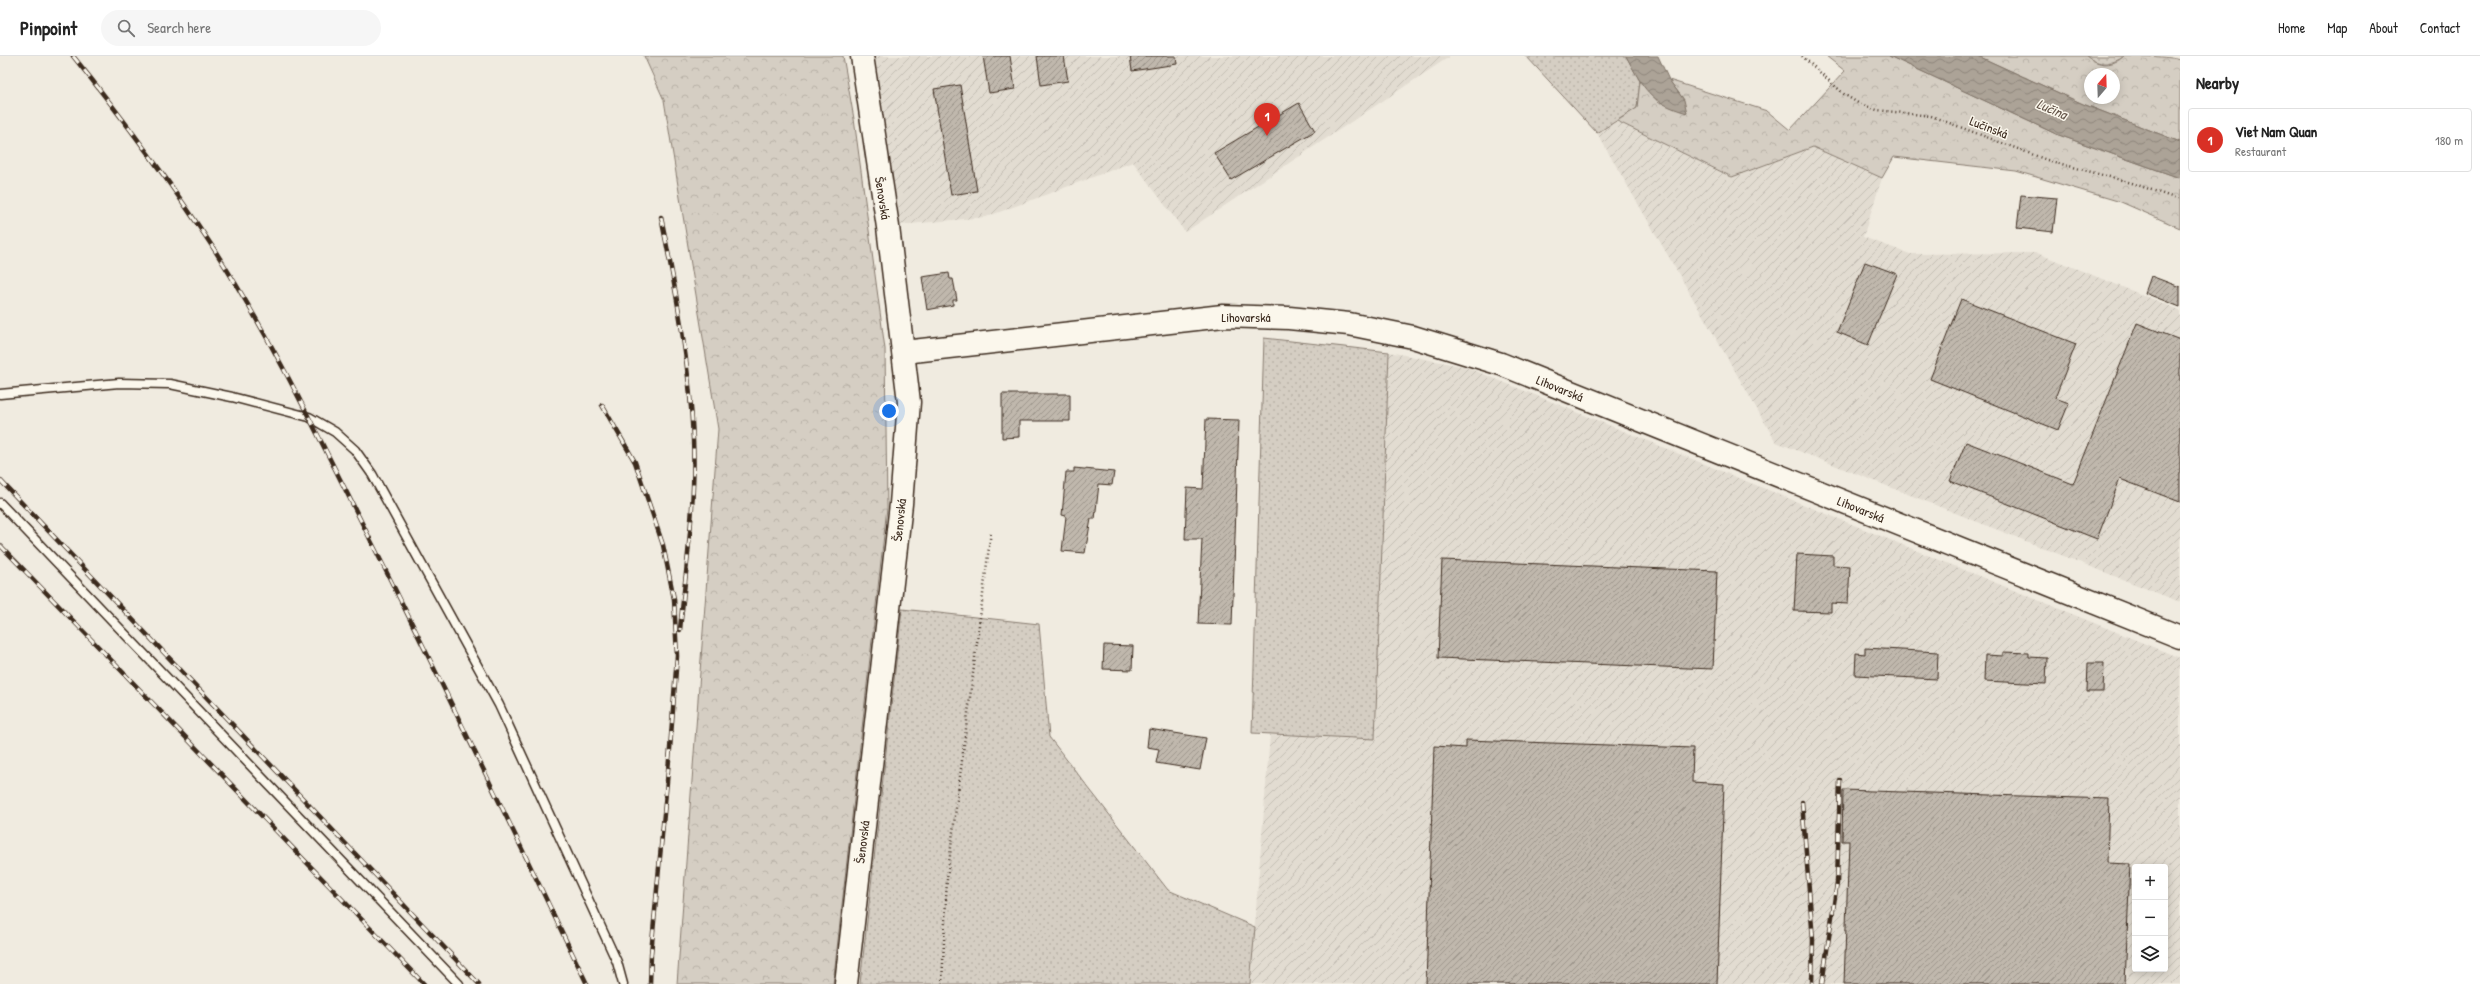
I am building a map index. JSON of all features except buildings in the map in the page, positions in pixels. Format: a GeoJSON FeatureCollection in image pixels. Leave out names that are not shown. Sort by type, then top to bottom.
{"type":"FeatureCollection","features":[{"type":"Feature","properties":{"kind":"street","name":"Šenovská"},"geometry":{"type":"LineString","coordinates":[[846,984],[905,460],[909,402],[904,352],[862,56]]}},
{"type":"Feature","properties":{"kind":"street","name":"Lihovarská"},"geometry":{"type":"LineString","coordinates":[[904,352],[1224,316],[1289,318],[1348,324],[1413,337],[1501,364],[2180,637]]}},
{"type":"Feature","properties":{"kind":"lane"},"geometry":{"type":"LineString","coordinates":[[0,394],[119,383],[170,384],[232,397],[309,417],[335,432],[355,450],[372,474],[499,705],[617,962],[623,984]]}},
{"type":"Feature","properties":{"kind":"lane"},"geometry":{"type":"LineString","coordinates":[[0,503],[459,984]]}},
{"type":"Feature","properties":{"kind":"path","name":"Lučinská"},"geometry":{"type":"LineString","coordinates":[[1802,56],[1845,95],[1858,103],[1877,110],[1931,116],[2047,160],[2132,183],[2180,200]]}},
{"type":"Feature","properties":{"kind":"path"},"geometry":{"type":"LineString","coordinates":[[942,984],[947,879],[991,531]]}},
{"type":"Feature","properties":{"kind":"shaded area"},"geometry":{"type":"Polygon","coordinates":[[[875,56],[1449,57],[1185,232],[1133,162],[986,217],[899,225],[875,56]]]}},
{"type":"Feature","properties":{"kind":"shaded area"},"geometry":{"type":"Polygon","coordinates":[[[1617,121],[1732,177],[1813,147],[1882,178],[1863,237],[1910,254],[2037,253],[2180,310],[2180,602],[1776,442],[1597,133],[1617,121]]]}},
{"type":"Feature","properties":{"kind":"shaded area"},"geometry":{"type":"Polygon","coordinates":[[[1389,352],[1466,367],[2180,658],[2180,984],[1250,984],[1270,735],[1375,738],[1389,352]]]}},
{"type":"Feature","properties":{"kind":"green space"},"geometry":{"type":"Polygon","coordinates":[[[644,56],[843,56],[854,119],[885,349],[887,508],[833,984],[677,984],[718,429],[664,100],[644,56]]]}},
{"type":"Feature","properties":{"kind":"green space"},"geometry":{"type":"Polygon","coordinates":[[[1526,56],[1626,56],[1640,81],[1637,108],[1597,133],[1526,56]]]}},
{"type":"Feature","properties":{"kind":"green space"},"geometry":{"type":"Polygon","coordinates":[[[1826,56],[1889,56],[2056,134],[2180,178],[2180,228],[2121,202],[2016,171],[1894,157],[1882,178],[1813,147],[1732,177],[1617,121],[1637,108],[1640,81],[1659,103],[1684,100],[1669,80],[1767,111],[1790,130],[1845,71],[1826,56]]]}},
{"type":"Feature","properties":{"kind":"green space"},"geometry":{"type":"Polygon","coordinates":[[[1978,56],[2086,56],[2093,61],[2105,64],[2118,61],[2125,56],[2161,57],[2180,60],[2180,142],[2083,104],[1978,56]]]}},
{"type":"Feature","properties":{"kind":"green space"},"geometry":{"type":"Polygon","coordinates":[[[2086,56],[2125,56],[2110,63],[2100,63],[2086,56]]]}},
{"type":"Feature","properties":{"kind":"green space"},"geometry":{"type":"Polygon","coordinates":[[[1264,338],[1389,352],[1375,739],[1252,733],[1264,338]]]}},
{"type":"Feature","properties":{"kind":"green space"},"geometry":{"type":"Polygon","coordinates":[[[902,609],[1039,624],[1049,737],[1168,890],[1255,927],[1250,984],[860,984],[902,609]]]}},
{"type":"Feature","properties":{"kind":"water"},"geometry":{"type":"Polygon","coordinates":[[[1626,56],[1658,56],[1669,80],[1684,100],[1687,113],[1664,104],[1649,93],[1643,86],[1626,56]]]}},
{"type":"Feature","properties":{"kind":"water","name":"Lučina"},"geometry":{"type":"Polygon","coordinates":[[[1889,56],[1978,56],[2083,104],[2180,142],[2180,178],[2056,134],[1889,56]]]}},
{"type":"Feature","properties":{"kind":"railway"},"geometry":{"type":"LineString","coordinates":[[73,56],[145,149],[196,221],[253,313],[327,452],[504,811],[587,984]]}},
{"type":"Feature","properties":{"kind":"railway"},"geometry":{"type":"LineString","coordinates":[[661,217],[686,355],[693,439],[694,463],[692,511],[680,630]]}},
{"type":"Feature","properties":{"kind":"railway"},"geometry":{"type":"LineString","coordinates":[[602,405],[635,462],[663,545],[674,599],[677,656],[651,954],[650,984]]}},
{"type":"Feature","properties":{"kind":"railway"},"geometry":{"type":"LineString","coordinates":[[0,480],[479,984]]}},
{"type":"Feature","properties":{"kind":"railway"},"geometry":{"type":"LineString","coordinates":[[0,545],[424,984]]}},
{"type":"Feature","properties":{"kind":"railway"},"geometry":{"type":"LineString","coordinates":[[1822,984],[1837,883],[1840,780]]}},
{"type":"Feature","properties":{"kind":"railway"},"geometry":{"type":"LineString","coordinates":[[1802,802],[1813,940],[1812,984]]}},
{"type":"Feature","properties":{"kind":"place","name":"Viet Nam Quan"},"geometry":{"type":"Point","coordinates":[1267,136]}}]}
